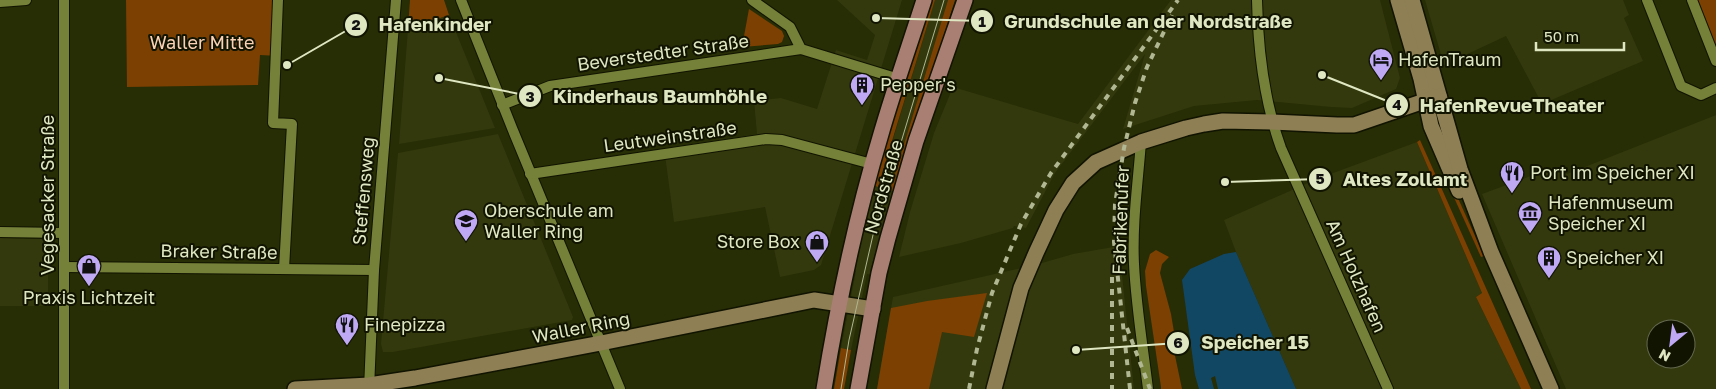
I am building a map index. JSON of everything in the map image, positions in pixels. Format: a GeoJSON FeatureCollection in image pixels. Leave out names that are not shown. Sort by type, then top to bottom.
{"type":"FeatureCollection","features":[{"type":"Feature","properties":{"kind":"main road","name":"Nordstraße"},"geometry":{"type":"LineString","coordinates":[[824,389],[857,222],[872,164],[924,0]]}},
{"type":"Feature","properties":{"kind":"main road","name":"Nordstraße"},"geometry":{"type":"LineString","coordinates":[[858,389],[872,309],[888,238],[916,142],[965,0]]}},
{"type":"Feature","properties":{"kind":"street"},"geometry":{"type":"LineString","coordinates":[[0,2],[26,0]]}},
{"type":"Feature","properties":{"kind":"street","name":"Vegesacker Straße"},"geometry":{"type":"LineString","coordinates":[[64,0],[64,389]]}},
{"type":"Feature","properties":{"kind":"street"},"geometry":{"type":"LineString","coordinates":[[278,0],[273,123],[292,124],[284,269]]}},
{"type":"Feature","properties":{"kind":"street","name":"Steffensweg"},"geometry":{"type":"LineString","coordinates":[[369,387],[374,270],[396,0]]}},
{"type":"Feature","properties":{"kind":"street"},"geometry":{"type":"LineString","coordinates":[[461,0],[530,174],[620,389]]}},
{"type":"Feature","properties":{"kind":"street"},"geometry":{"type":"LineString","coordinates":[[752,0],[790,27],[801,49],[899,79]]}},
{"type":"Feature","properties":{"kind":"street","name":"Am Holzhafen"},"geometry":{"type":"LineString","coordinates":[[1257,0],[1262,70],[1272,122],[1281,148],[1388,389]]}},
{"type":"Feature","properties":{"kind":"street"},"geometry":{"type":"LineString","coordinates":[[1398,0],[1432,98],[1491,252],[1551,389]]}},
{"type":"Feature","properties":{"kind":"street"},"geometry":{"type":"LineString","coordinates":[[1412,0],[1432,98]]}},
{"type":"Feature","properties":{"kind":"street"},"geometry":{"type":"LineString","coordinates":[[1647,0],[1681,86],[1701,95],[1716,88]]}},
{"type":"Feature","properties":{"kind":"street"},"geometry":{"type":"LineString","coordinates":[[1692,0],[1716,61]]}},
{"type":"Feature","properties":{"kind":"street","name":"Beverstedter Straße"},"geometry":{"type":"LineString","coordinates":[[502,104],[550,86],[801,49]]}},
{"type":"Feature","properties":{"kind":"street"},"geometry":{"type":"LineString","coordinates":[[994,389],[1021,288],[1056,210],[1072,182],[1096,162],[1142,142],[1186,128],[1223,121],[1337,126],[1354,125],[1432,98]]}},
{"type":"Feature","properties":{"kind":"street","name":"Leutweinstraße"},"geometry":{"type":"LineString","coordinates":[[530,174],[766,139],[782,140],[872,164]]}},
{"type":"Feature","properties":{"kind":"street","name":"Fabrikenufer"},"geometry":{"type":"LineString","coordinates":[[1142,142],[1133,235],[1136,298],[1148,389]]}},
{"type":"Feature","properties":{"kind":"street"},"geometry":{"type":"LineString","coordinates":[[0,232],[64,233]]}},
{"type":"Feature","properties":{"kind":"street","name":"Braker Straße"},"geometry":{"type":"LineString","coordinates":[[64,267],[374,270]]}},
{"type":"Feature","properties":{"kind":"street","name":"Waller Ring"},"geometry":{"type":"LineString","coordinates":[[295,389],[369,387],[814,300],[872,309]]}},
{"type":"Feature","properties":{"kind":"shaded area"},"geometry":{"type":"Polygon","coordinates":[[[837,0],[902,0],[821,265],[814,270],[780,277],[765,207],[674,222],[664,148],[757,134],[754,101],[781,98],[817,109],[836,50],[867,60],[875,35],[837,0]]]}},
{"type":"Feature","properties":{"kind":"shaded area"},"geometry":{"type":"Polygon","coordinates":[[[935,0],[948,0],[890,190],[894,192],[871,275],[867,274],[851,350],[841,348],[856,271],[852,270],[873,185],[879,186],[935,0]]]}},
{"type":"Feature","properties":{"kind":"shaded area"},"geometry":{"type":"Polygon","coordinates":[[[1171,0],[1380,0],[1400,78],[1396,89],[1352,108],[1257,100],[1194,106],[1123,129],[1145,54],[1055,173],[1026,228],[1014,226],[1013,228],[961,243],[899,257],[910,212],[934,133],[953,87],[1078,124],[1171,0]]]}},
{"type":"Feature","properties":{"kind":"shaded area"},"geometry":{"type":"Polygon","coordinates":[[[1425,0],[1623,0],[1629,15],[1624,18],[1643,61],[1542,104],[1506,36],[1444,65],[1425,0]]]}},
{"type":"Feature","properties":{"kind":"shaded area"},"geometry":{"type":"Polygon","coordinates":[[[449,15],[495,128],[399,144],[408,29],[449,15]]]}},
{"type":"Feature","properties":{"kind":"shaded area"},"geometry":{"type":"Polygon","coordinates":[[[1716,115],[1716,389],[1566,389],[1482,194],[1552,168],[1567,174],[1716,115]]]}},
{"type":"Feature","properties":{"kind":"shaded area","name":"Oberschule am Waller Ring"},"geometry":{"type":"Polygon","coordinates":[[[498,134],[573,317],[572,320],[393,352],[383,352],[381,344],[398,153],[498,134]]]}},
{"type":"Feature","properties":{"kind":"shaded area"},"geometry":{"type":"Polygon","coordinates":[[[1417,142],[1482,293],[1476,297],[1521,389],[1296,389],[1236,252],[1224,220],[1317,179],[1417,142]]]}},
{"type":"Feature","properties":{"kind":"shaded area"},"geometry":{"type":"Polygon","coordinates":[[[0,238],[42,239],[46,241],[48,245],[48,306],[0,306],[0,238]]]}},
{"type":"Feature","properties":{"kind":"shaded area"},"geometry":{"type":"Polygon","coordinates":[[[1119,246],[1134,389],[877,389],[893,297],[1035,265],[1073,254],[1119,246]]]}},
{"type":"Feature","properties":{"kind":"green space","name":"Waller Mitte"},"geometry":{"type":"Polygon","coordinates":[[[126,0],[280,0],[278,56],[260,55],[258,85],[127,87],[126,0]]]}},
{"type":"Feature","properties":{"kind":"green space"},"geometry":{"type":"Polygon","coordinates":[[[410,0],[444,0],[449,15],[408,29],[410,0]]]}},
{"type":"Feature","properties":{"kind":"green space"},"geometry":{"type":"Polygon","coordinates":[[[932,0],[935,0],[878,187],[873,185],[895,111],[932,0]]]}},
{"type":"Feature","properties":{"kind":"green space"},"geometry":{"type":"Polygon","coordinates":[[[948,0],[955,0],[894,192],[890,190],[948,0]]]}},
{"type":"Feature","properties":{"kind":"green space"},"geometry":{"type":"Polygon","coordinates":[[[1698,0],[1716,0],[1716,46],[1698,0]]]}},
{"type":"Feature","properties":{"kind":"green space"},"geometry":{"type":"Polygon","coordinates":[[[749,9],[782,31],[784,36],[782,42],[742,47],[749,9]]]}},
{"type":"Feature","properties":{"kind":"green space"},"geometry":{"type":"Polygon","coordinates":[[[1430,136],[1484,256],[1481,257],[1427,138],[1430,136]]]}},
{"type":"Feature","properties":{"kind":"green space"},"geometry":{"type":"Polygon","coordinates":[[[1420,140],[1531,389],[1521,389],[1476,297],[1482,293],[1417,142],[1420,140]]]}},
{"type":"Feature","properties":{"kind":"green space"},"geometry":{"type":"Polygon","coordinates":[[[1156,250],[1169,257],[1162,264],[1160,273],[1171,314],[1174,332],[1173,346],[1182,389],[1161,389],[1145,271],[1150,254],[1156,250]]]}},
{"type":"Feature","properties":{"kind":"green space"},"geometry":{"type":"Polygon","coordinates":[[[987,293],[974,337],[942,332],[929,389],[877,389],[891,308],[987,293]]]}},
{"type":"Feature","properties":{"kind":"green space"},"geometry":{"type":"Polygon","coordinates":[[[841,348],[851,350],[844,389],[834,389],[841,348]]]}},
{"type":"Feature","properties":{"kind":"water"},"geometry":{"type":"Polygon","coordinates":[[[1236,252],[1296,389],[1218,389],[1215,376],[1211,378],[1214,389],[1199,389],[1195,375],[1182,280],[1190,269],[1224,254],[1236,252]]]}},
{"type":"Feature","properties":{"kind":"tram line"},"geometry":{"type":"LineString","coordinates":[[841,389],[849,340],[873,235],[944,0]]}},
{"type":"Feature","properties":{"kind":"railway"},"geometry":{"type":"LineString","coordinates":[[969,389],[977,349],[992,293],[1021,224],[1051,173],[1178,0]]}},
{"type":"Feature","properties":{"kind":"railway"},"geometry":{"type":"LineString","coordinates":[[1130,389],[1114,242],[1115,204],[1124,148],[1135,103],[1147,67],[1172,15]]}},
{"type":"Feature","properties":{"kind":"railway"},"geometry":{"type":"LineString","coordinates":[[1112,277],[1112,389]]}},
{"type":"Feature","properties":{"kind":"railway"},"geometry":{"type":"LineString","coordinates":[[1127,328],[1150,389]]}},
{"type":"Feature","properties":{"kind":"place","name":"Grundschule an der Nordstraße"},"geometry":{"type":"Point","coordinates":[876,18]}},
{"type":"Feature","properties":{"kind":"place","name":"Hafenkinder"},"geometry":{"type":"Point","coordinates":[287,65]}},
{"type":"Feature","properties":{"kind":"place","name":"HafenRevueTheater"},"geometry":{"type":"Point","coordinates":[1322,75]}},
{"type":"Feature","properties":{"kind":"place","name":"Kinderhaus Baumhöhle"},"geometry":{"type":"Point","coordinates":[439,78]}},
{"type":"Feature","properties":{"kind":"place","name":"HafenTraum"},"geometry":{"type":"Point","coordinates":[1381,81]}},
{"type":"Feature","properties":{"kind":"place","name":"Pepper's"},"geometry":{"type":"Point","coordinates":[862,106]}},
{"type":"Feature","properties":{"kind":"place","name":"Altes Zollamt"},"geometry":{"type":"Point","coordinates":[1225,182]}},
{"type":"Feature","properties":{"kind":"place","name":"Port im Speicher XI"},"geometry":{"type":"Point","coordinates":[1512,194]}},
{"type":"Feature","properties":{"kind":"place","name":"Hafenmuseum Speicher XI"},"geometry":{"type":"Point","coordinates":[1530,234]}},
{"type":"Feature","properties":{"kind":"place","name":"Oberschule am Waller Ring"},"geometry":{"type":"Point","coordinates":[466,242]}},
{"type":"Feature","properties":{"kind":"place","name":"Store Box"},"geometry":{"type":"Point","coordinates":[817,263]}},
{"type":"Feature","properties":{"kind":"place","name":"Speicher XI"},"geometry":{"type":"Point","coordinates":[1549,279]}},
{"type":"Feature","properties":{"kind":"place","name":"Praxis Lichtzeit"},"geometry":{"type":"Point","coordinates":[89,287]}},
{"type":"Feature","properties":{"kind":"place","name":"Finepizza"},"geometry":{"type":"Point","coordinates":[347,346]}},
{"type":"Feature","properties":{"kind":"place","name":"Speicher 15"},"geometry":{"type":"Point","coordinates":[1076,350]}}]}
